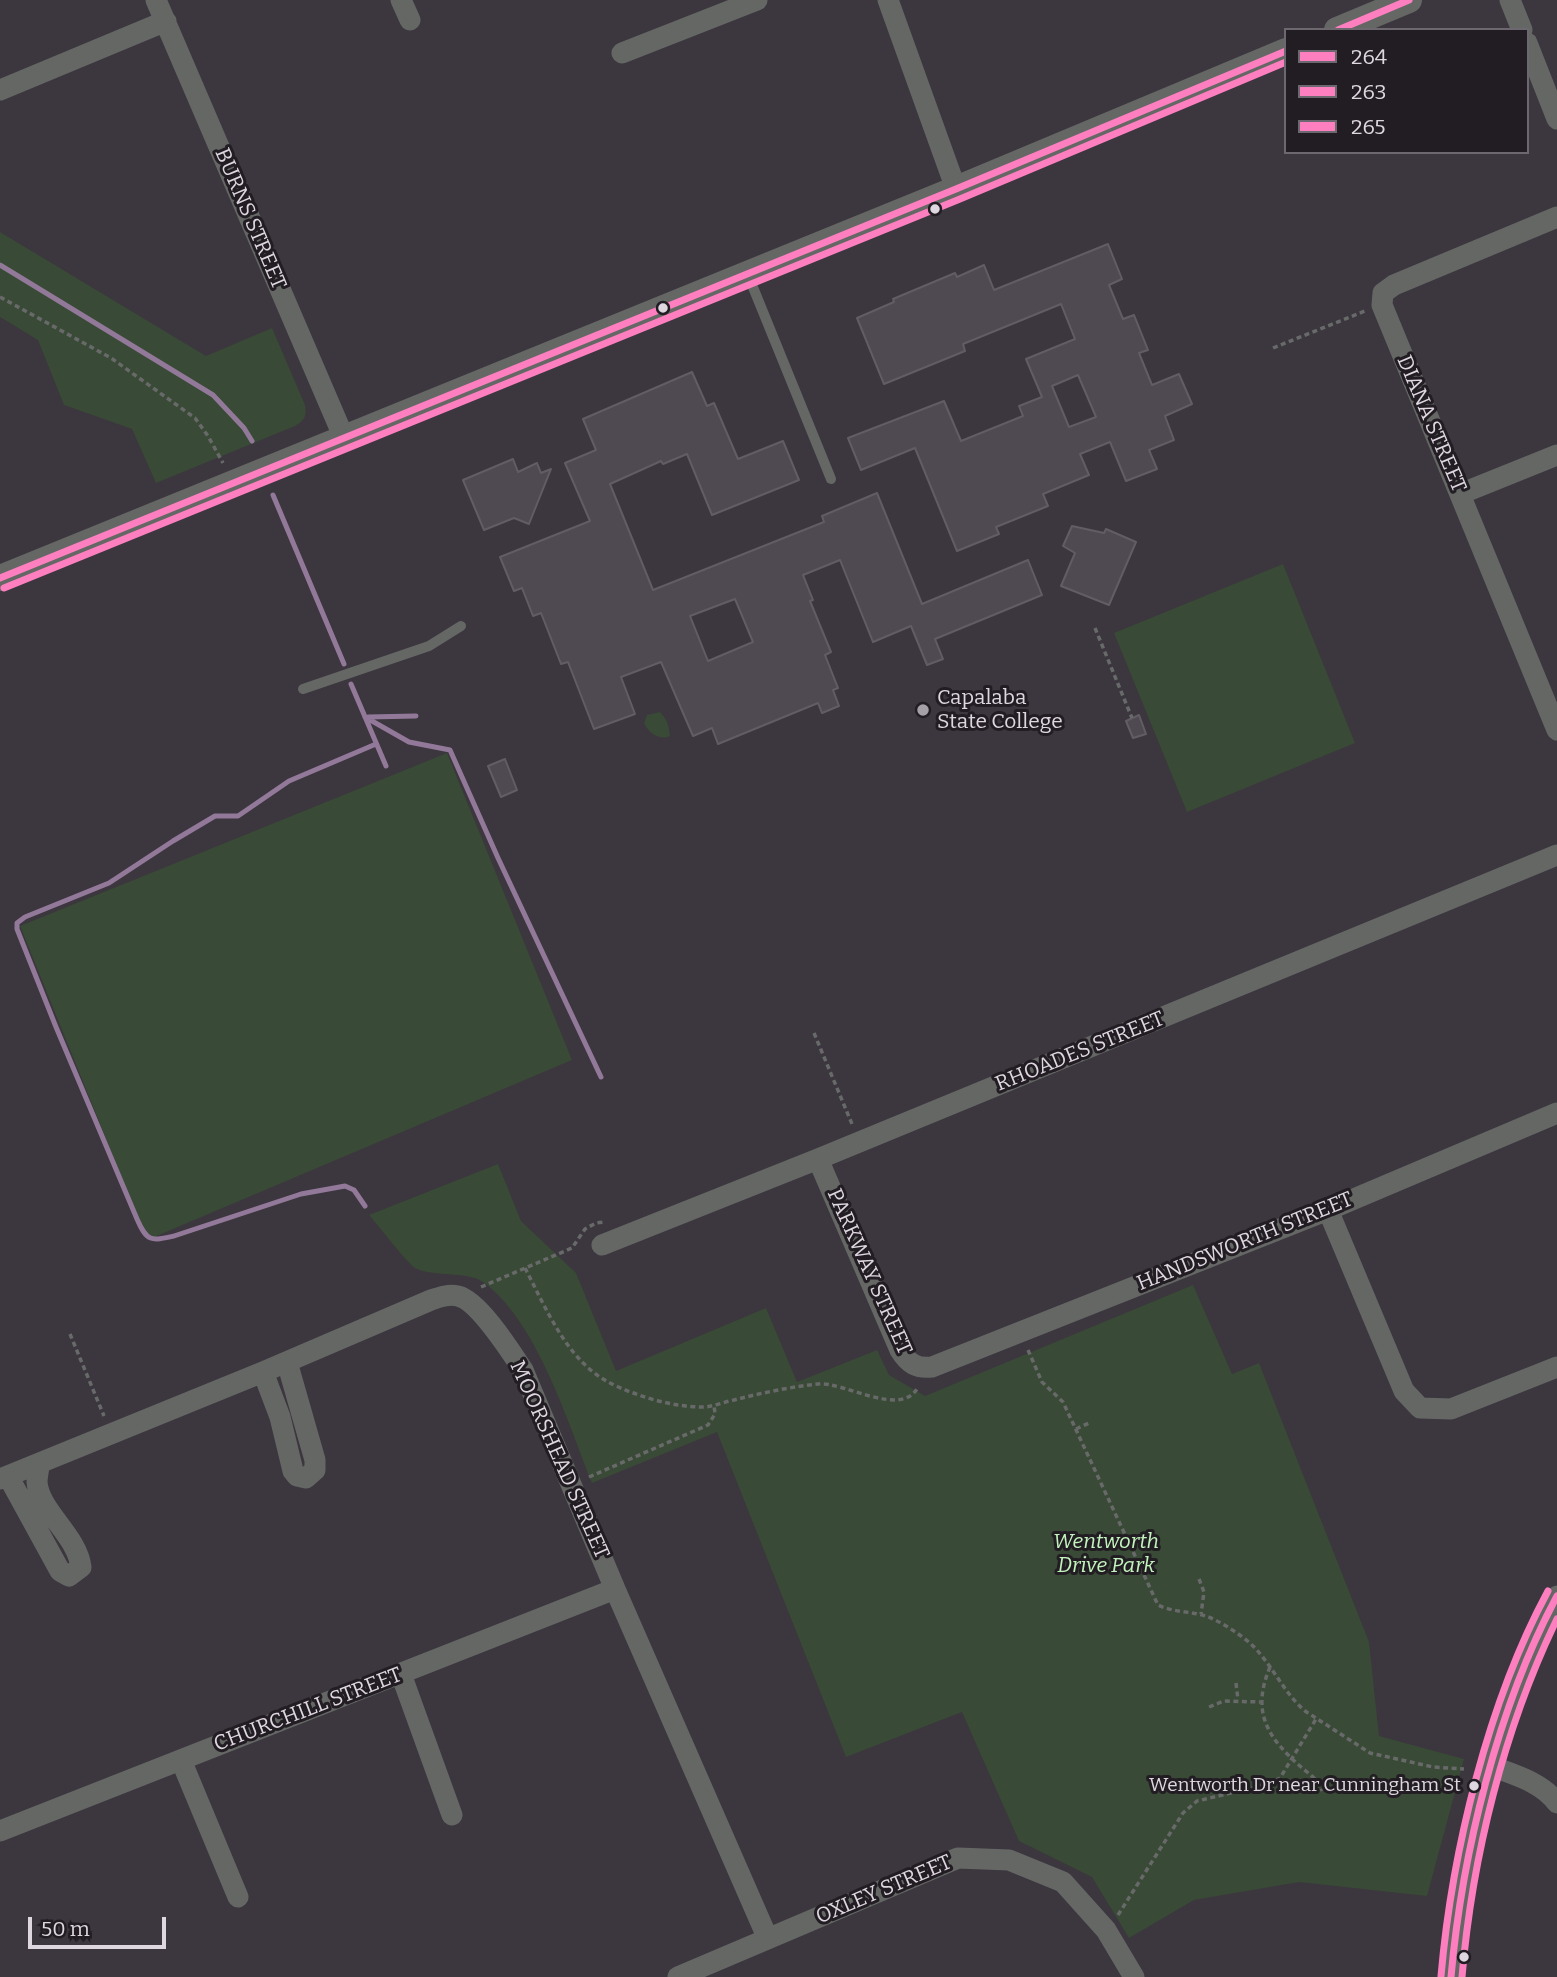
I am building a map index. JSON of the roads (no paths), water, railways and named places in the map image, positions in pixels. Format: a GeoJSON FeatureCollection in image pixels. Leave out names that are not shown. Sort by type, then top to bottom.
{"type":"FeatureCollection","features":[{"type":"Feature","properties":{"kind":"street","name":"BURNS STREET"},"geometry":{"type":"LineString","coordinates":[[156,0],[344,438]]}},
{"type":"Feature","properties":{"kind":"street"},"geometry":{"type":"LineString","coordinates":[[401,0],[410,20]]}},
{"type":"Feature","properties":{"kind":"street"},"geometry":{"type":"LineString","coordinates":[[622,53],[757,0]]}},
{"type":"Feature","properties":{"kind":"street"},"geometry":{"type":"LineString","coordinates":[[888,0],[956,188]]}},
{"type":"Feature","properties":{"kind":"street"},"geometry":{"type":"LineString","coordinates":[[1342,28],[1409,0]]}},
{"type":"Feature","properties":{"kind":"street"},"geometry":{"type":"LineString","coordinates":[[1510,0],[1521,28]]}},
{"type":"Feature","properties":{"kind":"street"},"geometry":{"type":"LineString","coordinates":[[0,90],[166,21]]}},
{"type":"Feature","properties":{"kind":"street"},"geometry":{"type":"LineString","coordinates":[[1529,48],[1557,119]]}},
{"type":"Feature","properties":{"kind":"street"},"geometry":{"type":"LineString","coordinates":[[0,578],[1284,52]]}},
{"type":"Feature","properties":{"kind":"street","name":"DIANA STREET"},"geometry":{"type":"LineString","coordinates":[[1557,217],[1394,285],[1382,293],[1382,305],[1557,730]]}},
{"type":"Feature","properties":{"kind":"street"},"geometry":{"type":"LineString","coordinates":[[1460,494],[1557,455]]}},
{"type":"Feature","properties":{"kind":"street","name":"RHOADES STREET"},"geometry":{"type":"LineString","coordinates":[[602,1245],[1557,855]]}},
{"type":"Feature","properties":{"kind":"street","name":"HANDSWORTH STREET"},"geometry":{"type":"LineString","coordinates":[[932,1367],[1328,1210],[1557,1113]]}},
{"type":"Feature","properties":{"kind":"street","name":"PARKWAY STREET"},"geometry":{"type":"LineString","coordinates":[[818,1159],[900,1350],[921,1369],[932,1367]]}},
{"type":"Feature","properties":{"kind":"street"},"geometry":{"type":"LineString","coordinates":[[1328,1210],[1404,1391],[1420,1408],[1451,1409],[1557,1367]]}},
{"type":"Feature","properties":{"kind":"street","name":"MOORSHEAD STREET"},"geometry":{"type":"LineString","coordinates":[[4,1478],[431,1300],[445,1295],[459,1296],[476,1308],[523,1370],[768,1940]]}},
{"type":"Feature","properties":{"kind":"street"},"geometry":{"type":"LineString","coordinates":[[263,1372],[281,1417],[293,1471],[306,1478],[315,1469],[315,1460],[287,1362]]}},
{"type":"Feature","properties":{"kind":"street"},"geometry":{"type":"LineString","coordinates":[[4,1478],[61,1571],[69,1576],[81,1567],[79,1558],[66,1532],[44,1501],[37,1483],[39,1464]]}},
{"type":"Feature","properties":{"kind":"street","name":"CHURCHILL STREET"},"geometry":{"type":"LineString","coordinates":[[0,1831],[615,1589]]}},
{"type":"Feature","properties":{"kind":"street"},"geometry":{"type":"LineString","coordinates":[[1451,1977],[1454,1933],[1467,1859],[1491,1766],[1527,1664],[1557,1596]]}},
{"type":"Feature","properties":{"kind":"street"},"geometry":{"type":"LineString","coordinates":[[401,1674],[452,1815]]}},
{"type":"Feature","properties":{"kind":"street"},"geometry":{"type":"LineString","coordinates":[[181,1760],[238,1898]]}},
{"type":"Feature","properties":{"kind":"street"},"geometry":{"type":"LineString","coordinates":[[1491,1766],[1535,1784],[1547,1791],[1557,1803]]}},
{"type":"Feature","properties":{"kind":"street","name":"OXLEY STREET"},"geometry":{"type":"LineString","coordinates":[[678,1977],[958,1858],[1009,1860],[1063,1882],[1106,1930],[1134,1977]]}},
{"type":"Feature","properties":{"kind":"lane"},"geometry":{"type":"LineString","coordinates":[[747,272],[831,479]]}},
{"type":"Feature","properties":{"kind":"lane"},"geometry":{"type":"LineString","coordinates":[[303,689],[429,646],[461,626]]}},
{"type":"Feature","properties":{"kind":"waterway"},"geometry":{"type":"LineString","coordinates":[[0,265],[213,395],[244,428],[252,441]]}},
{"type":"Feature","properties":{"kind":"waterway"},"geometry":{"type":"LineString","coordinates":[[273,495],[344,664]]}},
{"type":"Feature","properties":{"kind":"waterway"},"geometry":{"type":"LineString","coordinates":[[351,684],[386,766]]}},
{"type":"Feature","properties":{"kind":"waterway"},"geometry":{"type":"LineString","coordinates":[[368,717],[416,716]]}},
{"type":"Feature","properties":{"kind":"waterway"},"geometry":{"type":"LineString","coordinates":[[365,717],[409,742],[450,750],[601,1077]]}},
{"type":"Feature","properties":{"kind":"waterway"},"geometry":{"type":"LineString","coordinates":[[365,1206],[354,1190],[345,1186],[301,1194],[174,1236],[160,1239],[147,1236],[137,1219],[56,1027],[17,929],[17,923],[25,917],[109,883],[215,816],[238,816],[289,781],[376,744]]}},
{"type":"Feature","properties":{"kind":"place","name":"Capalaba State College"},"geometry":{"type":"Point","coordinates":[923,710]}},
{"type":"Feature","properties":{"kind":"place","name":"Wentworth Dr near Cunningham St"},"geometry":{"type":"Point","coordinates":[1474,1786]}},
{"type":"Feature","properties":{"kind":"park label","name":"Wentworth Drive Park"},"geometry":{"type":"Point","coordinates":[1106,1554]}}]}
